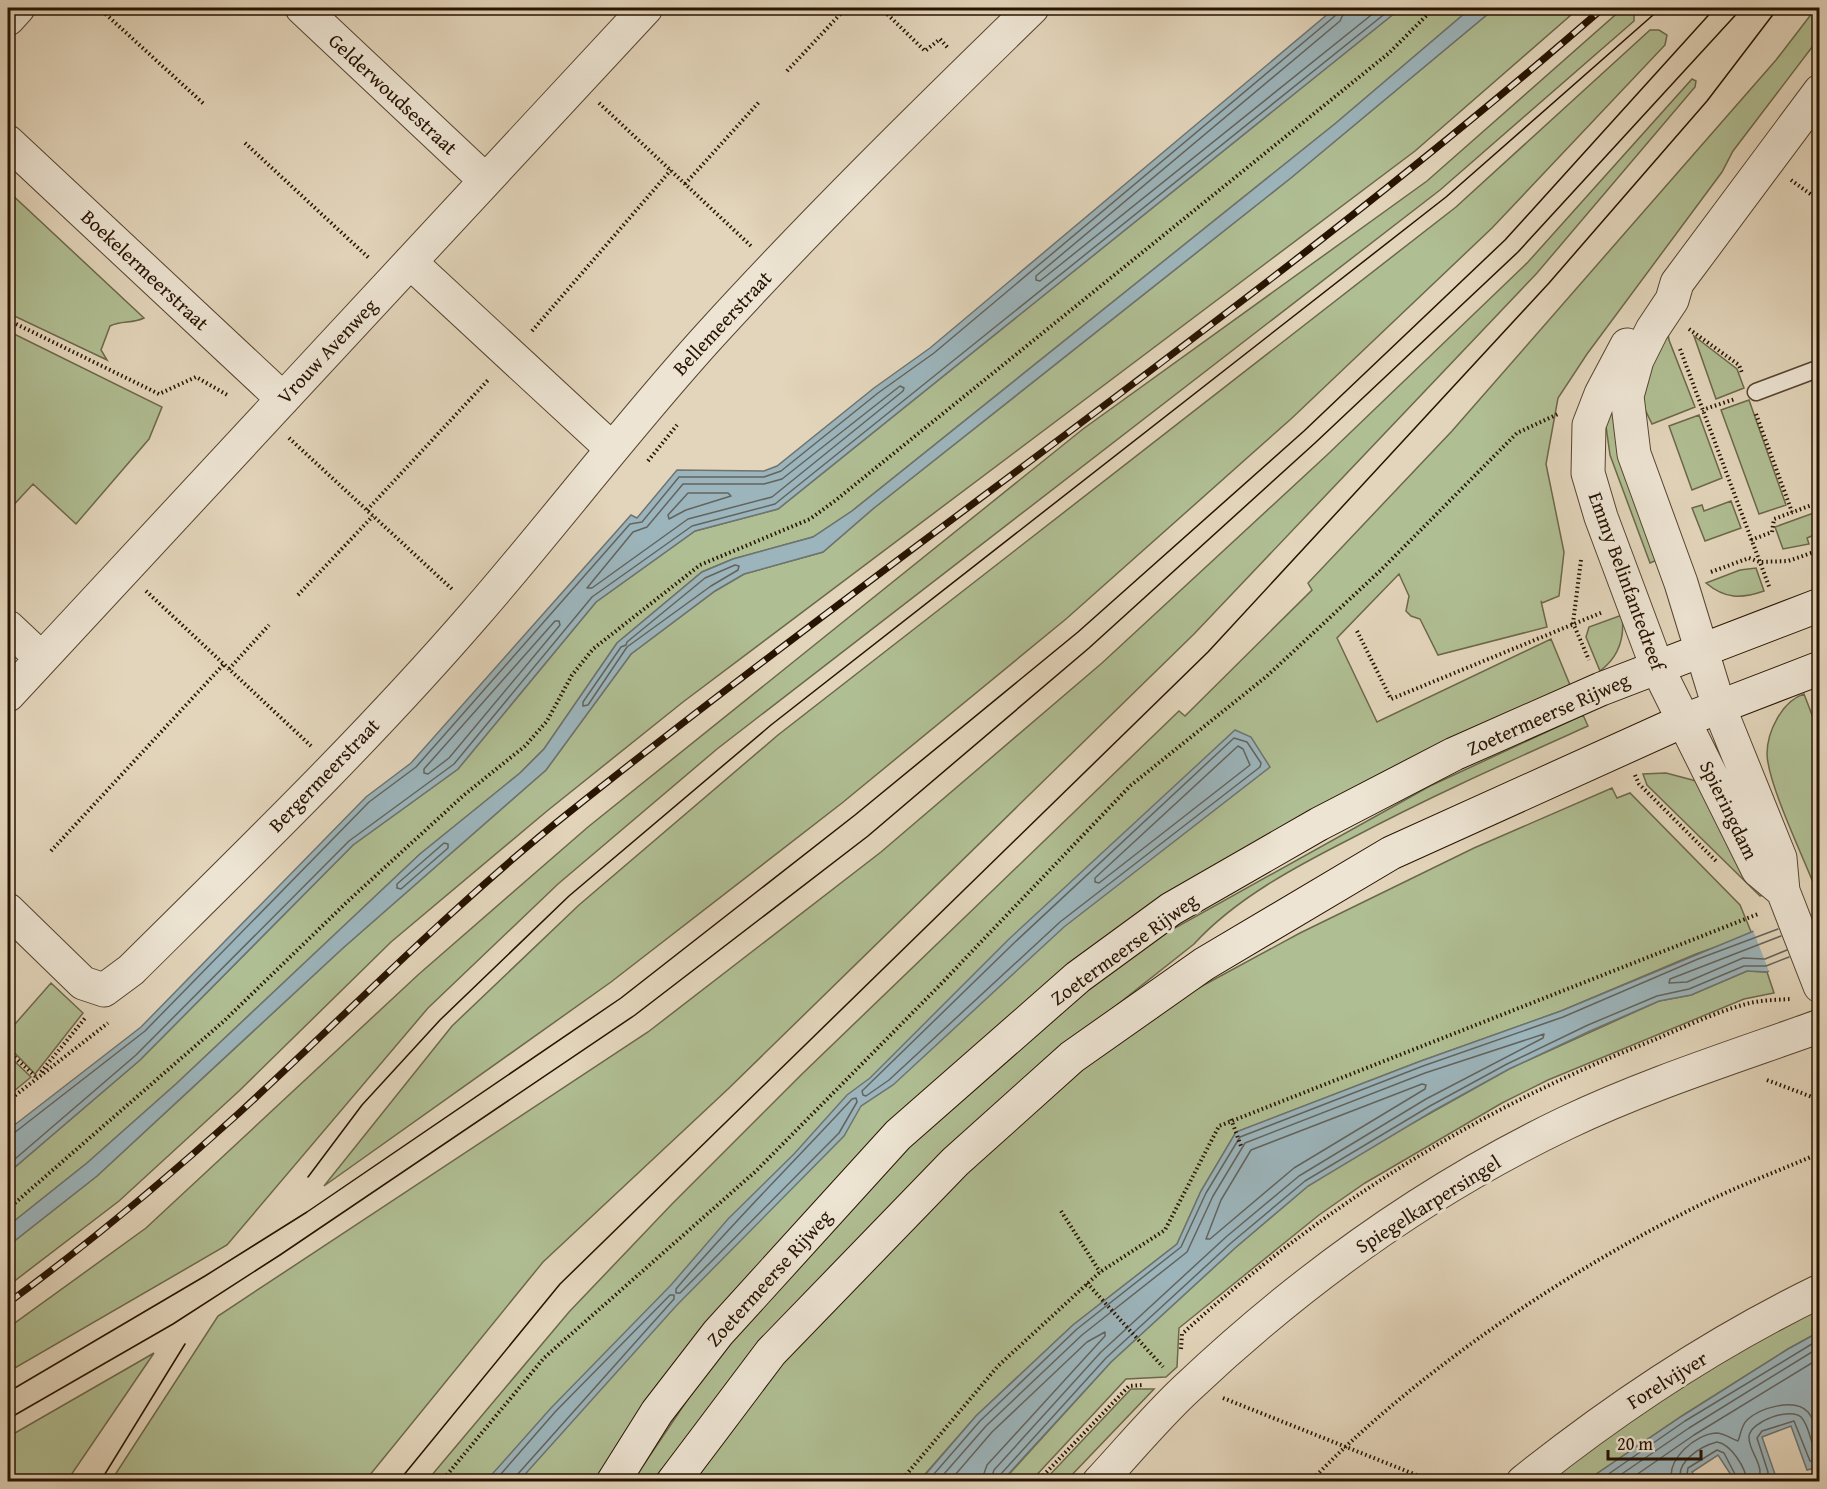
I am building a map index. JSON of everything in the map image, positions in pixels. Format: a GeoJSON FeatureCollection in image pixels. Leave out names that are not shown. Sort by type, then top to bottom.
{"type":"FeatureCollection","features":[{"type":"Feature","properties":{"kind":"street"},"geometry":{"type":"LineString","coordinates":[[8,19],[18,8]]}},
{"type":"Feature","properties":{"kind":"street","name":"Gelderwoudsestraat"},"geometry":{"type":"LineString","coordinates":[[302,8],[485,180]]}},
{"type":"Feature","properties":{"kind":"street","name":"Vrouw Avenweg"},"geometry":{"type":"LineString","coordinates":[[8,694],[646,8]]}},
{"type":"Feature","properties":{"kind":"street","name":"Bellemeerstraat"},"geometry":{"type":"LineString","coordinates":[[611,448],[712,333],[774,268],[1032,8]]}},
{"type":"Feature","properties":{"kind":"street","name":"Emmy Belinfantedreef"},"geometry":{"type":"LineString","coordinates":[[1719,707],[1681,583],[1634,454],[1628,422],[1627,396],[1637,360],[1652,330],[1672,300],[1677,283],[1820,91]]}},
{"type":"Feature","properties":{"kind":"street","name":"Boekelermeerstraat"},"geometry":{"type":"LineString","coordinates":[[8,142],[275,408]]}},
{"type":"Feature","properties":{"kind":"street"},"geometry":{"type":"LineString","coordinates":[[401,271],[611,448]]}},
{"type":"Feature","properties":{"kind":"street","name":"Emmy Belinfantedreef"},"geometry":{"type":"LineString","coordinates":[[1677,283],[1664,291],[1621,355],[1589,425],[1588,473],[1601,517],[1657,667],[1685,720]]}},
{"type":"Feature","properties":{"kind":"street","name":"Bergermeerstraat"},"geometry":{"type":"LineString","coordinates":[[115,982],[130,970],[334,768],[477,612],[611,448]]}},
{"type":"Feature","properties":{"kind":"street","name":"Zoetermeerse Rijweg"},"geometry":{"type":"LineString","coordinates":[[613,1482],[657,1412],[718,1333],[890,1144],[1078,977],[1172,909],[1319,824],[1454,754],[1588,694],[1820,605]]}},
{"type":"Feature","properties":{"kind":"street"},"geometry":{"type":"LineString","coordinates":[[8,627],[41,658]]}},
{"type":"Feature","properties":{"kind":"street"},"geometry":{"type":"LineString","coordinates":[[673,1482],[771,1352],[955,1162],[1072,1057],[1204,964],[1390,853],[1685,720],[1820,668]]}},
{"type":"Feature","properties":{"kind":"street","name":"Spieringdam"},"geometry":{"type":"LineString","coordinates":[[1719,707],[1780,858],[1786,900],[1818,982]]}},
{"type":"Feature","properties":{"kind":"street","name":"Spieringdam"},"geometry":{"type":"LineString","coordinates":[[1685,720],[1758,870],[1786,900]]}},
{"type":"Feature","properties":{"kind":"street"},"geometry":{"type":"LineString","coordinates":[[8,910],[83,983],[104,990],[115,982]]}},
{"type":"Feature","properties":{"kind":"street","name":"Spiegelkarpersingel"},"geometry":{"type":"LineString","coordinates":[[1099,1482],[1184,1391],[1255,1327],[1329,1266],[1481,1169],[1566,1123],[1663,1082],[1820,1026]]}},
{"type":"Feature","properties":{"kind":"street","name":"Forelvijver"},"geometry":{"type":"LineString","coordinates":[[1523,1482],[1625,1407],[1754,1326],[1820,1291]]}},
{"type":"Feature","properties":{"kind":"lane"},"geometry":{"type":"LineString","coordinates":[[1756,392],[1820,368]]}},
{"type":"Feature","properties":{"kind":"path"},"geometry":{"type":"LineString","coordinates":[[99,8],[205,105]]}},
{"type":"Feature","properties":{"kind":"path"},"geometry":{"type":"LineString","coordinates":[[787,71],[846,8]]}},
{"type":"Feature","properties":{"kind":"path"},"geometry":{"type":"LineString","coordinates":[[881,8],[925,51],[940,39],[968,70]]}},
{"type":"Feature","properties":{"kind":"path"},"geometry":{"type":"LineString","coordinates":[[8,1209],[224,1021],[348,900],[464,795],[525,746],[547,722],[572,675],[593,649],[700,565],[810,519],[836,500],[1389,53],[1434,8]]}},
{"type":"Feature","properties":{"kind":"path"},"geometry":{"type":"LineString","coordinates":[[576,83],[774,268]]}},
{"type":"Feature","properties":{"kind":"path"},"geometry":{"type":"LineString","coordinates":[[685,183],[760,101]]}},
{"type":"Feature","properties":{"kind":"path"},"geometry":{"type":"LineString","coordinates":[[245,143],[401,271]]}},
{"type":"Feature","properties":{"kind":"path"},"geometry":{"type":"LineString","coordinates":[[8,320],[159,394],[195,376],[275,408],[373,516],[477,612]]}},
{"type":"Feature","properties":{"kind":"path"},"geometry":{"type":"LineString","coordinates":[[1678,344],[1760,562],[1788,561],[1820,550]]}},
{"type":"Feature","properties":{"kind":"path"},"geometry":{"type":"LineString","coordinates":[[1702,410],[1756,392]]}},
{"type":"Feature","properties":{"kind":"path"},"geometry":{"type":"LineString","coordinates":[[441,1482],[544,1358],[756,1171],[939,986],[1130,786],[1267,676],[1381,570],[1517,432],[1559,413]]}},
{"type":"Feature","properties":{"kind":"path"},"geometry":{"type":"LineString","coordinates":[[1751,540],[1772,532],[1774,519],[1820,502]]}},
{"type":"Feature","properties":{"kind":"path"},"geometry":{"type":"LineString","coordinates":[[298,595],[373,516]]}},
{"type":"Feature","properties":{"kind":"path"},"geometry":{"type":"LineString","coordinates":[[123,570],[334,768]]}},
{"type":"Feature","properties":{"kind":"path"},"geometry":{"type":"LineString","coordinates":[[1357,631],[1391,699],[1573,623]]}},
{"type":"Feature","properties":{"kind":"path"},"geometry":{"type":"LineString","coordinates":[[229,669],[269,625]]}},
{"type":"Feature","properties":{"kind":"path"},"geometry":{"type":"LineString","coordinates":[[51,851],[224,664]]}},
{"type":"Feature","properties":{"kind":"path"},"geometry":{"type":"LineString","coordinates":[[900,1482],[998,1366],[1100,1272],[1165,1230],[1219,1126],[1231,1119],[1786,900]]}},
{"type":"Feature","properties":{"kind":"path"},"geometry":{"type":"LineString","coordinates":[[8,1051],[36,1078],[115,982]]}},
{"type":"Feature","properties":{"kind":"path"},"geometry":{"type":"LineString","coordinates":[[1231,1119],[1241,1146]]}},
{"type":"Feature","properties":{"kind":"path"},"geometry":{"type":"LineString","coordinates":[[1310,1482],[1345,1445],[1434,1373],[1533,1302],[1702,1204],[1820,1153]]}},
{"type":"Feature","properties":{"kind":"path"},"geometry":{"type":"LineString","coordinates":[[1061,1211],[1100,1272]]}},
{"type":"Feature","properties":{"kind":"path"},"geometry":{"type":"LineString","coordinates":[[1087,1283],[1154,1357]]}},
{"type":"Feature","properties":{"kind":"path"},"geometry":{"type":"LineString","coordinates":[[1037,1482],[1129,1386],[1161,1384],[1184,1391],[1221,1397],[1434,1482]]}},
{"type":"Feature","properties":{"kind":"green space"},"geometry":{"type":"Polygon","coordinates":[[[1401,8],[1471,8],[1336,123],[852,511],[813,537],[733,559],[702,572],[617,643],[544,749],[520,773],[420,854],[176,1084],[87,1163],[8,1226],[8,1173],[140,1060],[353,845],[458,769],[596,602],[695,531],[778,509],[1401,8]]]}},
{"type":"Feature","properties":{"kind":"green space"},"geometry":{"type":"Polygon","coordinates":[[[1495,8],[1579,8],[1415,151],[683,702],[547,811],[391,942],[239,1091],[119,1201],[8,1286],[8,1246],[97,1176],[343,948],[546,770],[631,654],[715,591],[744,574],[823,552],[874,508],[1292,177],[1495,8]]]}},
{"type":"Feature","properties":{"kind":"green space"},"geometry":{"type":"Polygon","coordinates":[[[1634,8],[1634,21],[1440,190],[717,749],[558,884],[428,1008],[227,1245],[8,1372],[8,1328],[146,1228],[419,974],[588,827],[1083,429],[1427,181],[1622,9],[1634,8]]]}},
{"type":"Feature","properties":{"kind":"green space"},"geometry":{"type":"Polygon","coordinates":[[[1816,8],[1819,8],[1819,38],[1733,151],[1722,172],[1587,354],[1558,398],[1546,464],[1564,552],[1559,596],[1542,603],[1541,601],[1547,627],[1438,655],[1420,619],[1411,616],[1406,611],[1409,596],[1399,574],[1337,638],[1377,722],[1551,639],[1570,685],[1025,1002],[903,1111],[635,1420],[595,1481],[426,1482],[569,1312],[672,1204],[802,1074],[1179,711],[1185,716],[1312,590],[1308,583],[1452,431],[1776,60],[1816,8]]]}},
{"type":"Feature","properties":{"kind":"green space"},"geometry":{"type":"Polygon","coordinates":[[[1650,30],[1659,30],[1667,35],[1665,45],[1492,228],[1292,418],[1066,619],[842,803],[611,982],[324,1186],[452,1026],[579,905],[778,735],[1456,207],[1650,30]]]}},
{"type":"Feature","properties":{"kind":"green space"},"geometry":{"type":"Polygon","coordinates":[[[1692,79],[1696,81],[1695,87],[1537,273],[1194,634],[728,1089],[543,1262],[365,1481],[111,1481],[218,1316],[648,1032],[881,852],[1102,663],[1327,455],[1528,262],[1692,79]]]}},
{"type":"Feature","properties":{"kind":"green space"},"geometry":{"type":"Polygon","coordinates":[[[8,191],[144,318],[110,326],[101,350],[107,360],[8,313],[8,191]]]}},
{"type":"Feature","properties":{"kind":"green space"},"geometry":{"type":"Polygon","coordinates":[[[1666,321],[1669,340],[1695,407],[1652,424],[1639,397],[1666,321]]]}},
{"type":"Feature","properties":{"kind":"green space"},"geometry":{"type":"Polygon","coordinates":[[[8,331],[162,407],[149,439],[76,524],[33,484],[8,511],[8,331]]]}},
{"type":"Feature","properties":{"kind":"green space"},"geometry":{"type":"Polygon","coordinates":[[[1694,336],[1737,369],[1744,388],[1716,399],[1694,336]]]}},
{"type":"Feature","properties":{"kind":"green space"},"geometry":{"type":"Polygon","coordinates":[[[1749,400],[1786,505],[1759,514],[1721,410],[1749,400]]]}},
{"type":"Feature","properties":{"kind":"green space"},"geometry":{"type":"Polygon","coordinates":[[[1617,402],[1664,557],[1650,563],[1610,455],[1605,419],[1617,402]]]}},
{"type":"Feature","properties":{"kind":"green space"},"geometry":{"type":"Polygon","coordinates":[[[1699,415],[1722,478],[1692,490],[1669,426],[1699,415]]]}},
{"type":"Feature","properties":{"kind":"green space"},"geometry":{"type":"Polygon","coordinates":[[[1731,501],[1741,528],[1705,541],[1692,508],[1702,505],[1704,511],[1731,501]]]}},
{"type":"Feature","properties":{"kind":"green space"},"geometry":{"type":"Polygon","coordinates":[[[1819,511],[1819,533],[1807,538],[1809,544],[1783,549],[1775,527],[1819,511]]]}},
{"type":"Feature","properties":{"kind":"green space"},"geometry":{"type":"Polygon","coordinates":[[[1756,568],[1764,591],[1756,594],[1727,595],[1706,583],[1740,570],[1756,568]]]}},
{"type":"Feature","properties":{"kind":"green space"},"geometry":{"type":"Polygon","coordinates":[[[1622,615],[1619,646],[1612,660],[1600,671],[1586,637],[1589,627],[1622,615]]]}},
{"type":"Feature","properties":{"kind":"green space"},"geometry":{"type":"Polygon","coordinates":[[[1804,694],[1819,733],[1820,883],[1814,885],[1779,800],[1767,754],[1770,736],[1777,718],[1789,703],[1804,694]]]}},
{"type":"Feature","properties":{"kind":"green space"},"geometry":{"type":"Polygon","coordinates":[[[1583,715],[1588,726],[1381,823],[1268,884],[1229,912],[1194,944],[1041,1065],[706,1416],[652,1481],[632,1482],[721,1350],[851,1198],[1130,953],[1430,786],[1583,715]]]}},
{"type":"Feature","properties":{"kind":"green space"},"geometry":{"type":"Polygon","coordinates":[[[1666,773],[1696,781],[1765,895],[1760,896],[1647,785],[1643,774],[1666,773]]]}},
{"type":"Feature","properties":{"kind":"green space"},"geometry":{"type":"Polygon","coordinates":[[[1612,788],[1617,798],[1630,793],[1740,905],[1752,934],[1696,954],[1561,1011],[1421,1061],[1236,1132],[1201,1191],[1177,1244],[1073,1325],[976,1416],[919,1481],[682,1482],[775,1366],[992,1138],[1167,1005],[1300,933],[1474,848],[1612,788]]]}},
{"type":"Feature","properties":{"kind":"green space"},"geometry":{"type":"Polygon","coordinates":[[[1747,971],[1767,972],[1774,993],[1744,999],[1548,1080],[1502,1103],[1365,1183],[1319,1215],[1179,1328],[1177,1367],[1166,1377],[1126,1379],[1031,1481],[1002,1482],[1111,1362],[1235,1248],[1308,1186],[1368,1148],[1509,1069],[1659,1001],[1691,995],[1747,971]]]}},
{"type":"Feature","properties":{"kind":"green space"},"geometry":{"type":"Polygon","coordinates":[[[51,983],[83,1013],[35,1074],[8,1046],[8,1032],[51,983]]]}},
{"type":"Feature","properties":{"kind":"green space"},"geometry":{"type":"Polygon","coordinates":[[[8,1055],[31,1077],[8,1096],[8,1055]]]}},
{"type":"Feature","properties":{"kind":"green space"},"geometry":{"type":"Polygon","coordinates":[[[1819,1300],[1819,1332],[1682,1416],[1586,1481],[1537,1482],[1640,1404],[1819,1300]]]}},
{"type":"Feature","properties":{"kind":"green space"},"geometry":{"type":"Polygon","coordinates":[[[154,1353],[67,1481],[8,1481],[8,1437],[154,1353]]]}},
{"type":"Feature","properties":{"kind":"green space"},"geometry":{"type":"Polygon","coordinates":[[[1131,1389],[1154,1389],[1066,1481],[1044,1481],[1131,1389]]]}},
{"type":"Feature","properties":{"kind":"water"},"geometry":{"type":"Polygon","coordinates":[[[1335,8],[1401,8],[778,509],[695,531],[596,602],[458,769],[353,845],[140,1060],[8,1173],[8,1130],[141,1027],[366,797],[411,763],[631,515],[637,518],[677,470],[764,471],[777,466],[874,388],[930,348],[1335,8]]]}},
{"type":"Feature","properties":{"kind":"water"},"geometry":{"type":"Polygon","coordinates":[[[1471,8],[1495,8],[1292,177],[874,508],[823,552],[744,574],[715,591],[631,654],[546,770],[343,948],[97,1176],[8,1246],[8,1226],[87,1163],[176,1084],[420,854],[520,773],[544,749],[617,643],[702,572],[733,559],[813,537],[852,511],[1336,123],[1471,8]]]}},
{"type":"Feature","properties":{"kind":"water"},"geometry":{"type":"Polygon","coordinates":[[[1235,730],[1251,737],[1270,767],[1064,927],[893,1085],[861,1106],[844,1136],[676,1306],[519,1481],[486,1481],[551,1408],[671,1285],[728,1219],[794,1154],[847,1095],[870,1078],[1009,939],[1235,730]]]}},
{"type":"Feature","properties":{"kind":"water"},"geometry":{"type":"Polygon","coordinates":[[[1819,904],[1819,951],[1767,972],[1747,971],[1691,995],[1659,1001],[1590,1031],[1509,1069],[1433,1111],[1308,1186],[1235,1248],[1111,1362],[1002,1481],[919,1482],[976,1416],[1073,1325],[1177,1244],[1201,1191],[1236,1132],[1421,1061],[1561,1011],[1819,904]]]}},
{"type":"Feature","properties":{"kind":"water"},"geometry":{"type":"Polygon","coordinates":[[[1819,1332],[1819,1467],[1807,1470],[1791,1426],[1762,1437],[1776,1477],[1766,1481],[1735,1481],[1718,1455],[1692,1472],[1698,1481],[1586,1481],[1682,1416],[1819,1332]]]}},
{"type":"Feature","properties":{"kind":"pier"},"geometry":{"type":"Polygon","coordinates":[[[1820,901],[1820,955],[1770,974],[1753,930],[1820,901]]]}},
{"type":"Feature","properties":{"kind":"tram line"},"geometry":{"type":"LineString","coordinates":[[308,1177],[362,1105],[440,1020],[569,896],[771,725],[1446,197],[1661,8]]}},
{"type":"Feature","properties":{"kind":"tram line"},"geometry":{"type":"LineString","coordinates":[[8,1392],[205,1276],[307,1212],[621,998],[855,815],[1078,632],[1304,431],[1505,240],[1715,8]]}},
{"type":"Feature","properties":{"kind":"tram line"},"geometry":{"type":"LineString","coordinates":[[8,1419],[173,1324],[280,1255],[635,1015],[868,836],[1089,648],[1315,443],[1518,252],[1742,8]]}},
{"type":"Feature","properties":{"kind":"tram line"},"geometry":{"type":"LineString","coordinates":[[398,1482],[560,1284],[1208,652],[1549,283],[1707,101],[1778,8]]}},
{"type":"Feature","properties":{"kind":"tram line"},"geometry":{"type":"LineString","coordinates":[[100,1482],[185,1344]]}},
{"type":"Feature","properties":{"kind":"railway"},"geometry":{"type":"LineString","coordinates":[[8,1303],[97,1235],[183,1163],[441,923],[567,814],[827,613],[1090,417],[1350,217],[1478,114],[1603,8]]}}]}
